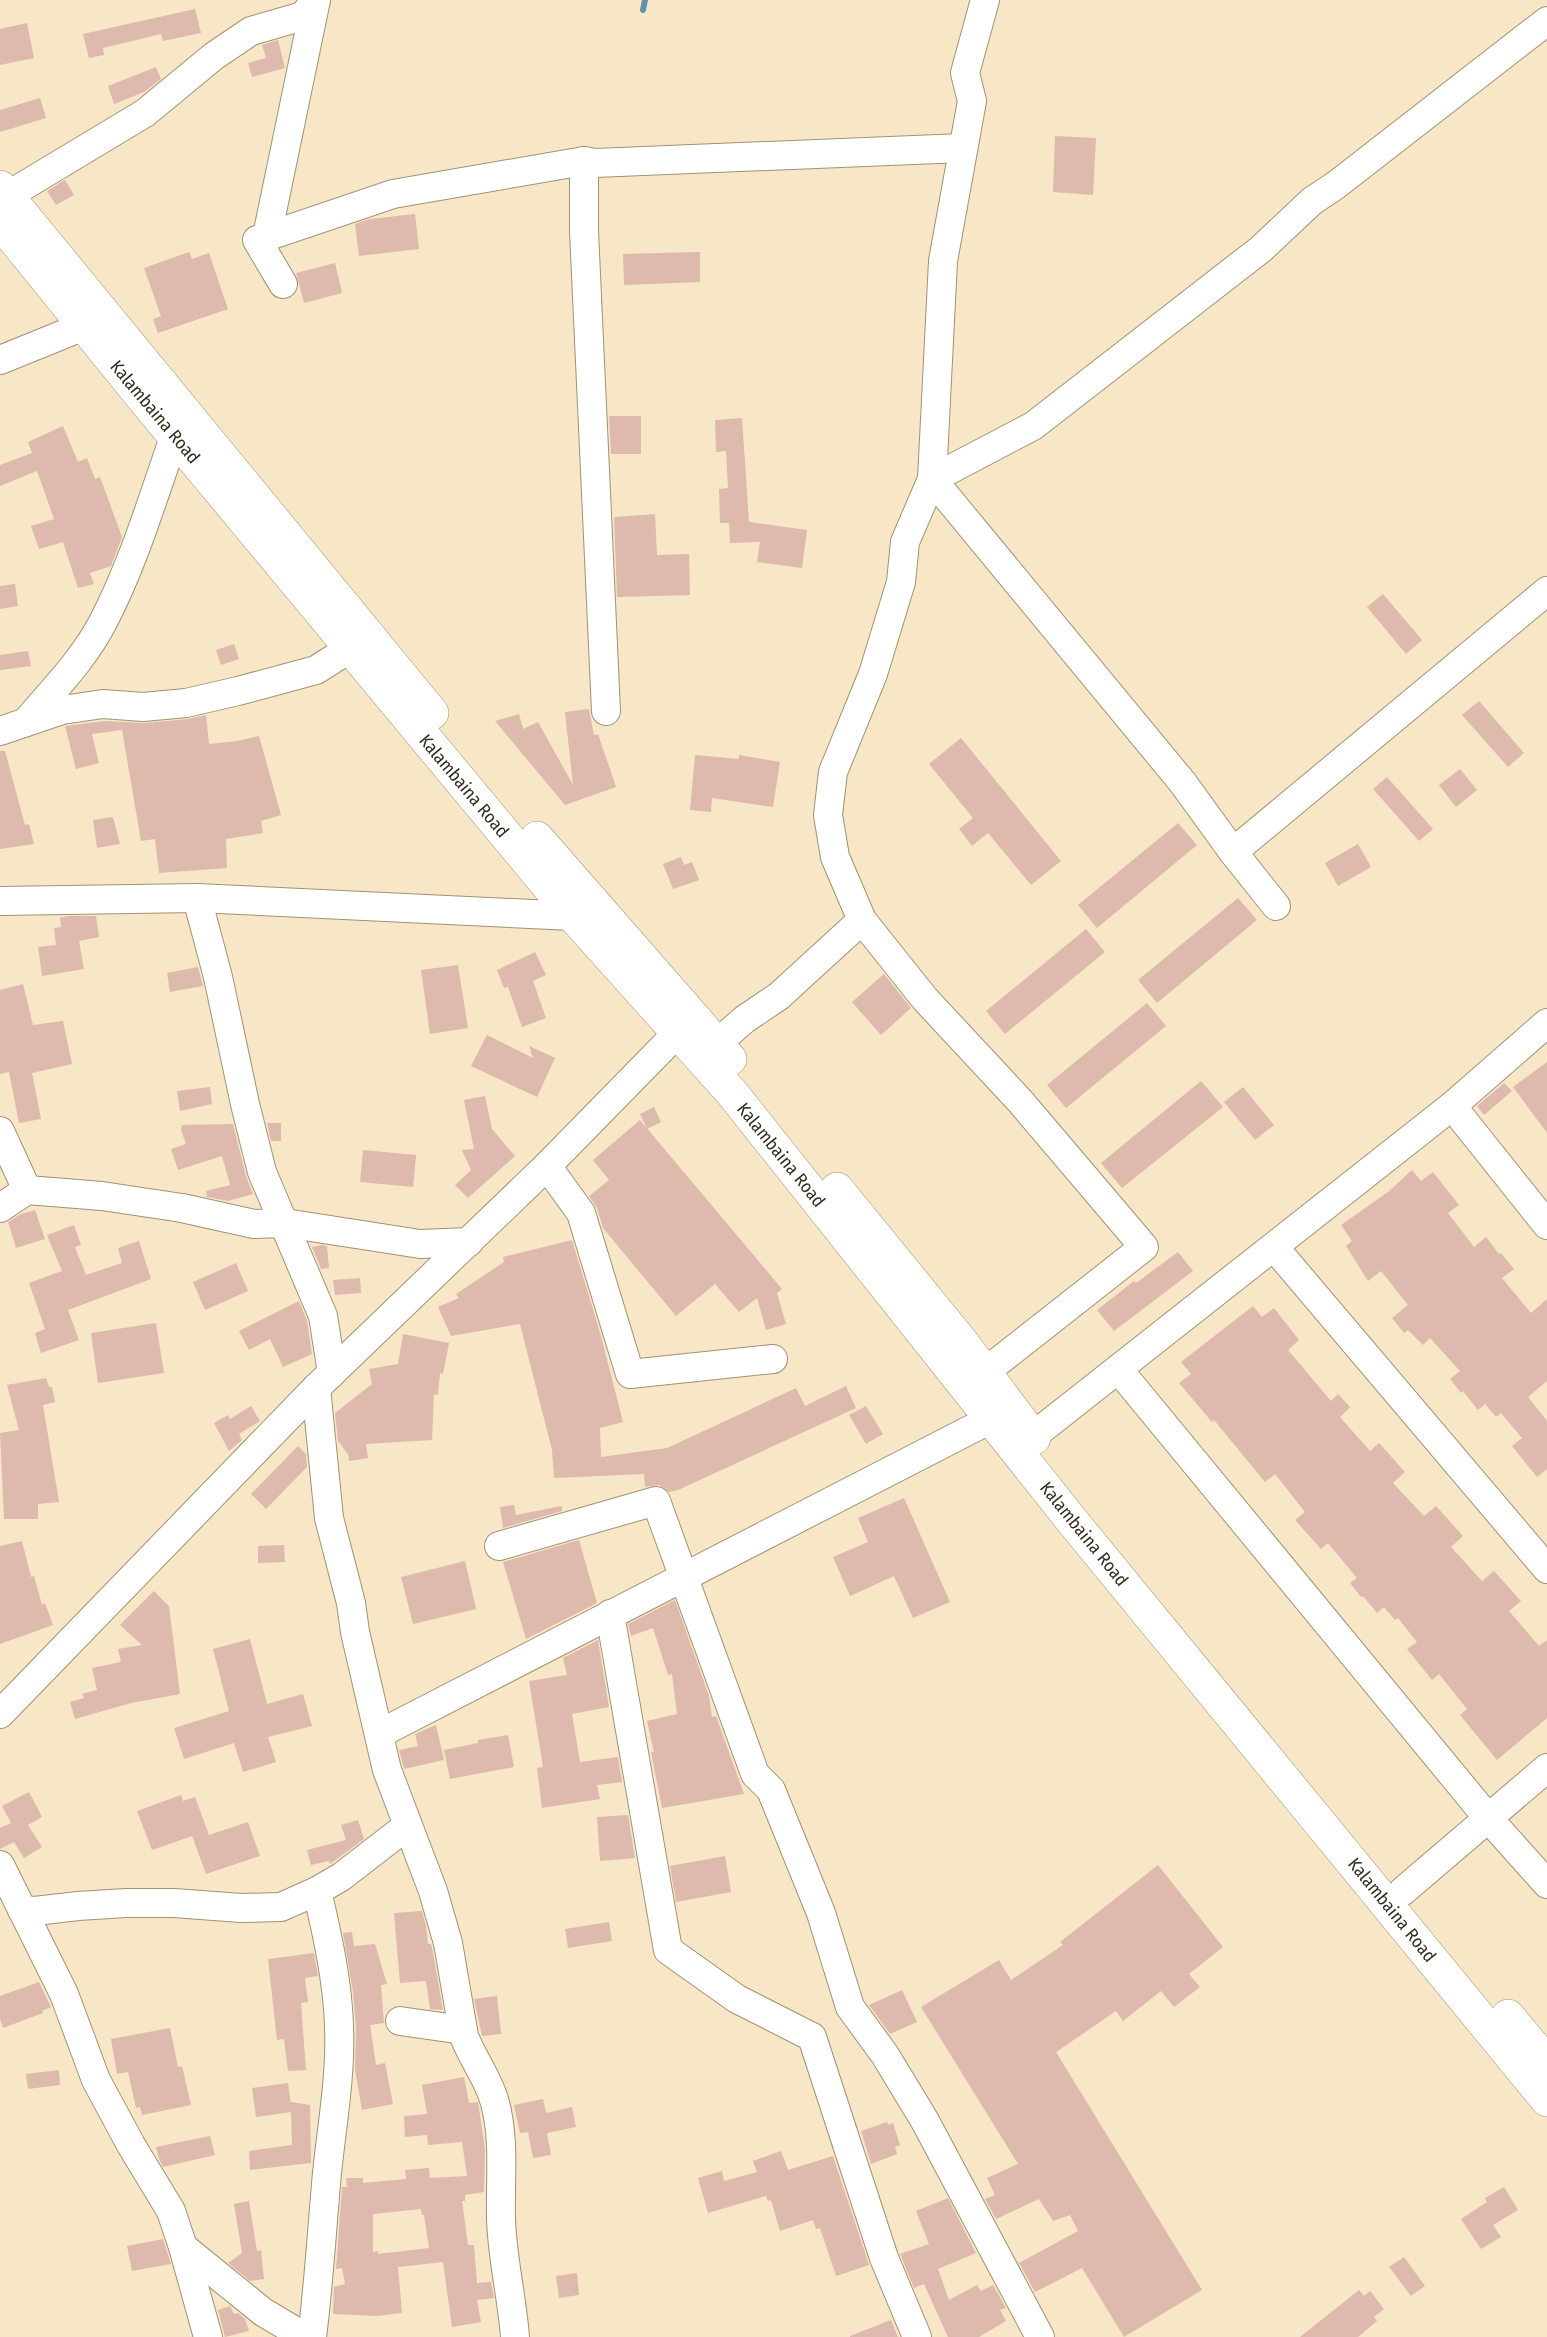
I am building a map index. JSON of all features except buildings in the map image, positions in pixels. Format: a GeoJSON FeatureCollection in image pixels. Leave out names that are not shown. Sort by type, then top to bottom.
{"type":"FeatureCollection","features":[{"type":"Feature","properties":{"kind":"main road","name":"Kalambaina Road"},"geometry":{"type":"LineString","coordinates":[[3,214],[84,326],[349,649],[573,916],[685,1025],[708,1051],[732,1093],[1073,1522],[1547,2100]]}},
{"type":"Feature","properties":{"kind":"main road"},"geometry":{"type":"LineString","coordinates":[[3,214],[497,792],[685,1025]]}},
{"type":"Feature","properties":{"kind":"main road"},"geometry":{"type":"LineString","coordinates":[[708,1051],[985,1372],[1033,1436],[1403,1891],[1547,2063]]}},
{"type":"Feature","properties":{"kind":"street"},"geometry":{"type":"LineString","coordinates":[[3,214],[145,113],[214,56],[251,31],[303,16],[316,0]]}},
{"type":"Feature","properties":{"kind":"street"},"geometry":{"type":"LineString","coordinates":[[267,236],[316,0]]}},
{"type":"Feature","properties":{"kind":"street"},"geometry":{"type":"LineString","coordinates":[[985,1372],[1144,1247],[1020,1101],[925,999],[862,920],[835,856],[828,815],[833,772],[873,674],[901,582],[905,542],[932,480],[943,261],[972,101],[965,73],[986,0]]}},
{"type":"Feature","properties":{"kind":"street"},"geometry":{"type":"LineString","coordinates":[[932,480],[1033,426],[1102,370],[1261,249],[1312,201],[1345,178],[1547,21]]}},
{"type":"Feature","properties":{"kind":"street"},"geometry":{"type":"LineString","coordinates":[[283,284],[257,240],[393,194],[584,161],[595,164],[963,148]]}},
{"type":"Feature","properties":{"kind":"street"},"geometry":{"type":"LineString","coordinates":[[584,161],[585,243],[606,711]]}},
{"type":"Feature","properties":{"kind":"street"},"geometry":{"type":"LineString","coordinates":[[0,360],[84,326]]}},
{"type":"Feature","properties":{"kind":"street"},"geometry":{"type":"LineString","coordinates":[[13,727],[75,664],[104,622],[124,577],[175,435]]}},
{"type":"Feature","properties":{"kind":"street"},"geometry":{"type":"LineString","coordinates":[[932,480],[1183,783],[1276,906]]}},
{"type":"Feature","properties":{"kind":"street"},"geometry":{"type":"LineString","coordinates":[[1233,852],[1547,591]]}},
{"type":"Feature","properties":{"kind":"street"},"geometry":{"type":"LineString","coordinates":[[13,727],[62,710],[104,704],[143,707],[186,703],[238,692],[316,670],[349,649]]}},
{"type":"Feature","properties":{"kind":"street"},"geometry":{"type":"LineString","coordinates":[[0,901],[197,898],[573,916]]}},
{"type":"Feature","properties":{"kind":"street"},"geometry":{"type":"LineString","coordinates":[[197,898],[218,977],[262,1172],[323,1316],[329,1518],[351,1603],[355,1632],[387,1770],[433,1892],[448,1943],[463,2018],[463,2030],[495,2103],[503,2158],[501,2218],[515,2337]]}},
{"type":"Feature","properties":{"kind":"street"},"geometry":{"type":"LineString","coordinates":[[708,1051],[779,996],[862,920]]}},
{"type":"Feature","properties":{"kind":"street"},"geometry":{"type":"LineString","coordinates":[[1033,1436],[1452,1106],[1547,1023]]}},
{"type":"Feature","properties":{"kind":"street"},"geometry":{"type":"LineString","coordinates":[[0,1714],[324,1380],[470,1242],[685,1025]]}},
{"type":"Feature","properties":{"kind":"street"},"geometry":{"type":"LineString","coordinates":[[1452,1106],[1547,1225]]}},
{"type":"Feature","properties":{"kind":"street"},"geometry":{"type":"LineString","coordinates":[[0,1131],[27,1190]]}},
{"type":"Feature","properties":{"kind":"street"},"geometry":{"type":"LineString","coordinates":[[547,1166],[581,1213],[630,1374],[773,1359]]}},
{"type":"Feature","properties":{"kind":"street"},"geometry":{"type":"LineString","coordinates":[[0,1208],[27,1190],[102,1196],[182,1208],[254,1224],[285,1223],[420,1244],[470,1242]]}},
{"type":"Feature","properties":{"kind":"street"},"geometry":{"type":"LineString","coordinates":[[1274,1247],[1547,1569]]}},
{"type":"Feature","properties":{"kind":"street"},"geometry":{"type":"LineString","coordinates":[[1118,1369],[1488,1818],[1547,1884]]}},
{"type":"Feature","properties":{"kind":"street"},"geometry":{"type":"LineString","coordinates":[[379,1734],[991,1419]]}},
{"type":"Feature","properties":{"kind":"street"},"geometry":{"type":"LineString","coordinates":[[499,1546],[656,1501],[756,1774],[771,1790],[821,1913],[850,2007],[885,2055],[925,2121],[1040,2337]]}},
{"type":"Feature","properties":{"kind":"street"},"geometry":{"type":"LineString","coordinates":[[610,1614],[668,1950],[737,1999],[812,2037],[884,2258],[917,2337]]}},
{"type":"Feature","properties":{"kind":"street"},"geometry":{"type":"LineString","coordinates":[[1403,1891],[1547,1768]]}},
{"type":"Feature","properties":{"kind":"street"},"geometry":{"type":"LineString","coordinates":[[22,1910],[35,1911],[126,1903],[174,1903],[241,1908],[281,1907],[341,1877],[407,1826]]}},
{"type":"Feature","properties":{"kind":"street"},"geometry":{"type":"LineString","coordinates":[[0,1864],[64,1994],[96,2080],[130,2145],[171,2211],[208,2337]]}},
{"type":"Feature","properties":{"kind":"street"},"geometry":{"type":"LineString","coordinates":[[312,2337],[321,2266],[328,2171],[339,2089],[339,2036],[326,1930],[317,1891]]}},
{"type":"Feature","properties":{"kind":"street"},"geometry":{"type":"LineString","coordinates":[[400,2021],[463,2030]]}},
{"type":"Feature","properties":{"kind":"street"},"geometry":{"type":"LineString","coordinates":[[183,2247],[263,2312],[305,2337]]}},
{"type":"Feature","properties":{"kind":"waterway"},"geometry":{"type":"LineString","coordinates":[[643,10],[645,0]]}}]}
